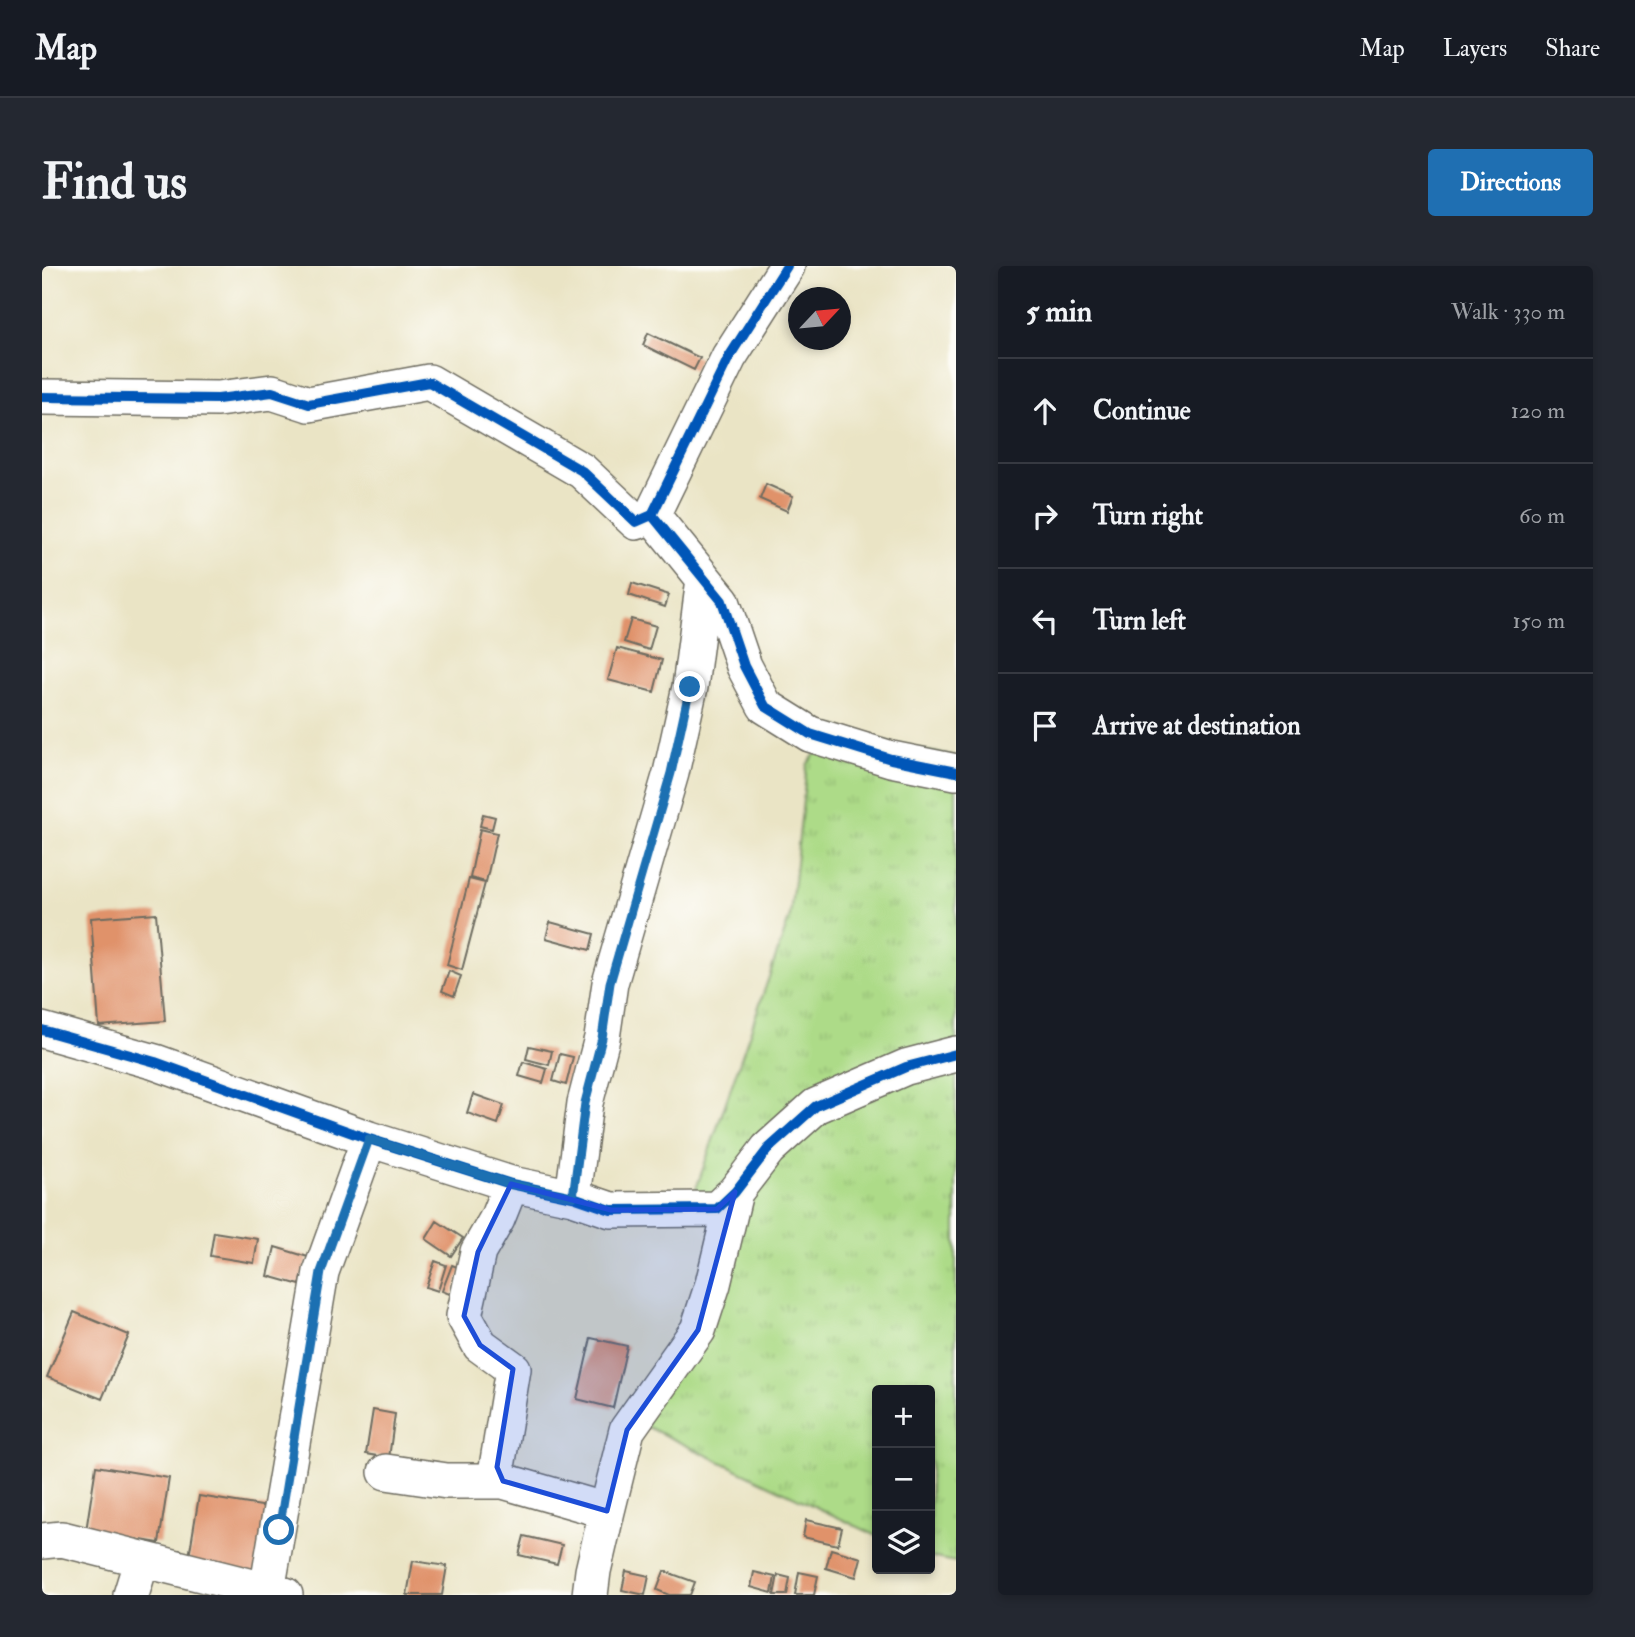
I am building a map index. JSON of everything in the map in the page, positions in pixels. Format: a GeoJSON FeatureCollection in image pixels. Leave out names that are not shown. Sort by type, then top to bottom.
{"type":"FeatureCollection","features":[{"type":"Feature","properties":{"kind":"street"},"geometry":{"type":"LineString","coordinates":[[42,397],[218,399],[272,391],[309,404],[429,382],[582,471],[636,522],[652,515],[729,357],[787,266]]}},
{"type":"Feature","properties":{"kind":"street"},"geometry":{"type":"LineString","coordinates":[[652,515],[722,601],[744,666],[765,706],[810,734],[891,759],[956,772]]}},
{"type":"Feature","properties":{"kind":"street"},"geometry":{"type":"LineString","coordinates":[[573,1197],[585,1103],[602,1038],[610,983],[671,773],[690,687],[704,579]]}},
{"type":"Feature","properties":{"kind":"street"},"geometry":{"type":"LineString","coordinates":[[42,1030],[155,1062],[369,1139],[511,1184],[573,1197],[611,1210],[716,1209],[735,1192],[768,1149],[816,1106],[906,1067],[956,1054]]}},
{"type":"Feature","properties":{"kind":"street"},"geometry":{"type":"LineString","coordinates":[[42,1541],[62,1539],[276,1593],[321,1272],[369,1139]]}},
{"type":"Feature","properties":{"kind":"street"},"geometry":{"type":"LineString","coordinates":[[503,1481],[497,1467],[513,1369],[480,1345],[464,1315],[478,1252],[497,1219],[511,1184]]}},
{"type":"Feature","properties":{"kind":"street"},"geometry":{"type":"LineString","coordinates":[[590,1595],[593,1571],[626,1430],[698,1330],[713,1284],[735,1192]]}},
{"type":"Feature","properties":{"kind":"street"},"geometry":{"type":"LineString","coordinates":[[386,1472],[447,1480],[503,1481],[607,1511]]}},
{"type":"Feature","properties":{"kind":"street"},"geometry":{"type":"LineString","coordinates":[[131,1595],[142,1559]]}},
{"type":"Feature","properties":{"kind":"highlighted area"},"geometry":{"type":"Polygon","coordinates":[[[511,1184],[611,1210],[717,1209],[735,1192],[698,1330],[627,1430],[607,1511],[503,1481],[497,1467],[513,1369],[480,1345],[464,1316],[478,1252],[511,1184]]]}},
{"type":"Feature","properties":{"kind":"green space"},"geometry":{"type":"Polygon","coordinates":[[[836,726],[898,746],[956,756],[956,1562],[935,1558],[935,1385],[872,1385],[872,1534],[639,1423],[738,1233],[695,1192],[790,916],[807,765],[836,726]]]}},
{"type":"Feature","properties":{"kind":"building"},"geometry":{"type":"Polygon","coordinates":[[[648,333],[700,358],[694,370],[643,345],[648,333]]]}},
{"type":"Feature","properties":{"kind":"building"},"geometry":{"type":"Polygon","coordinates":[[[766,484],[793,496],[787,511],[760,499],[766,484]]]}},
{"type":"Feature","properties":{"kind":"building"},"geometry":{"type":"Polygon","coordinates":[[[632,583],[669,595],[665,607],[629,595],[632,583]]]}},
{"type":"Feature","properties":{"kind":"building"},"geometry":{"type":"Polygon","coordinates":[[[631,619],[656,626],[649,650],[624,642],[631,619]]]}},
{"type":"Feature","properties":{"kind":"building"},"geometry":{"type":"Polygon","coordinates":[[[617,648],[662,660],[654,692],[608,680],[617,648]]]}},
{"type":"Feature","properties":{"kind":"building"},"geometry":{"type":"Polygon","coordinates":[[[483,814],[495,817],[492,829],[480,826],[483,814]]]}},
{"type":"Feature","properties":{"kind":"building"},"geometry":{"type":"Polygon","coordinates":[[[480,829],[497,833],[486,882],[470,878],[480,829]]]}},
{"type":"Feature","properties":{"kind":"building"},"geometry":{"type":"Polygon","coordinates":[[[469,879],[485,883],[462,970],[447,965],[469,879]]]}},
{"type":"Feature","properties":{"kind":"building"},"geometry":{"type":"Polygon","coordinates":[[[156,913],[165,1021],[99,1026],[91,918],[156,913]]]}},
{"type":"Feature","properties":{"kind":"building"},"geometry":{"type":"Polygon","coordinates":[[[550,922],[594,934],[590,950],[546,938],[550,922]]]}},
{"type":"Feature","properties":{"kind":"building"},"geometry":{"type":"Polygon","coordinates":[[[449,971],[461,976],[454,996],[442,991],[449,971]]]}},
{"type":"Feature","properties":{"kind":"building"},"geometry":{"type":"Polygon","coordinates":[[[529,1046],[552,1051],[549,1065],[526,1059],[529,1046]]]}},
{"type":"Feature","properties":{"kind":"building"},"geometry":{"type":"Polygon","coordinates":[[[560,1054],[573,1057],[566,1085],[553,1081],[560,1054]]]}},
{"type":"Feature","properties":{"kind":"building"},"geometry":{"type":"Polygon","coordinates":[[[523,1062],[547,1069],[543,1083],[519,1076],[523,1062]]]}},
{"type":"Feature","properties":{"kind":"building"},"geometry":{"type":"Polygon","coordinates":[[[473,1094],[504,1105],[498,1124],[467,1113],[473,1094]]]}},
{"type":"Feature","properties":{"kind":"building"},"geometry":{"type":"Polygon","coordinates":[[[437,1221],[463,1238],[451,1256],[426,1239],[437,1221]]]}},
{"type":"Feature","properties":{"kind":"building"},"geometry":{"type":"Polygon","coordinates":[[[214,1232],[258,1239],[254,1263],[210,1256],[214,1232]]]}},
{"type":"Feature","properties":{"kind":"building"},"geometry":{"type":"Polygon","coordinates":[[[275,1247],[308,1257],[300,1285],[268,1276],[275,1247]]]}},
{"type":"Feature","properties":{"kind":"building"},"geometry":{"type":"Polygon","coordinates":[[[435,1261],[446,1265],[438,1291],[426,1287],[435,1261]]]}},
{"type":"Feature","properties":{"kind":"building"},"geometry":{"type":"Polygon","coordinates":[[[452,1265],[462,1269],[452,1295],[442,1291],[452,1265]]]}},
{"type":"Feature","properties":{"kind":"building"},"geometry":{"type":"Polygon","coordinates":[[[74,1312],[129,1335],[102,1399],[47,1377],[74,1312]]]}},
{"type":"Feature","properties":{"kind":"building"},"geometry":{"type":"Polygon","coordinates":[[[591,1338],[627,1346],[613,1408],[577,1399],[591,1338]]]}},
{"type":"Feature","properties":{"kind":"building"},"geometry":{"type":"Polygon","coordinates":[[[373,1410],[395,1414],[389,1458],[366,1454],[373,1410]]]}},
{"type":"Feature","properties":{"kind":"building"},"geometry":{"type":"Polygon","coordinates":[[[96,1466],[169,1478],[159,1543],[86,1531],[96,1466]]]}},
{"type":"Feature","properties":{"kind":"building"},"geometry":{"type":"Polygon","coordinates":[[[199,1496],[274,1508],[264,1576],[188,1563],[199,1496]]]}},
{"type":"Feature","properties":{"kind":"building"},"geometry":{"type":"Polygon","coordinates":[[[806,1520],[842,1528],[838,1545],[803,1537],[806,1520]]]}},
{"type":"Feature","properties":{"kind":"building"},"geometry":{"type":"Polygon","coordinates":[[[524,1536],[562,1545],[557,1564],[519,1555],[524,1536]]]}},
{"type":"Feature","properties":{"kind":"building"},"geometry":{"type":"Polygon","coordinates":[[[831,1549],[861,1558],[856,1577],[826,1568],[831,1549]]]}},
{"type":"Feature","properties":{"kind":"building"},"geometry":{"type":"Polygon","coordinates":[[[413,1561],[447,1566],[442,1595],[407,1595],[413,1561]]]}},
{"type":"Feature","properties":{"kind":"building"},"geometry":{"type":"Polygon","coordinates":[[[626,1571],[649,1576],[645,1595],[622,1590],[626,1571]]]}},
{"type":"Feature","properties":{"kind":"building"},"geometry":{"type":"Polygon","coordinates":[[[664,1571],[695,1582],[690,1595],[669,1595],[657,1590],[664,1571]]]}},
{"type":"Feature","properties":{"kind":"building"},"geometry":{"type":"Polygon","coordinates":[[[754,1572],[775,1577],[772,1593],[751,1587],[754,1572]]]}},
{"type":"Feature","properties":{"kind":"building"},"geometry":{"type":"Polygon","coordinates":[[[799,1572],[818,1576],[814,1595],[795,1595],[799,1572]]]}},
{"type":"Feature","properties":{"kind":"building"},"geometry":{"type":"Polygon","coordinates":[[[778,1575],[790,1578],[787,1595],[774,1595],[778,1575]]]}},
{"type":"Feature","properties":{"kind":"cycle path"},"geometry":{"type":"LineString","coordinates":[[787,266],[729,357],[652,515],[722,601],[744,666],[765,706],[810,734],[891,759],[956,772]]}},
{"type":"Feature","properties":{"kind":"cycle path"},"geometry":{"type":"LineString","coordinates":[[42,397],[218,399],[272,392],[309,404],[429,382],[582,471],[636,522],[652,515]]}},
{"type":"Feature","properties":{"kind":"cycle path"},"geometry":{"type":"LineString","coordinates":[[42,1030],[155,1062],[369,1139],[511,1184],[573,1197],[611,1210],[717,1209],[735,1192],[768,1149],[816,1106],[906,1067],[956,1054]]}},
{"type":"Feature","properties":{"kind":"route"},"geometry":{"type":"LineString","coordinates":[[279,1530],[321,1272],[369,1139],[511,1184],[573,1197],[585,1103],[602,1038],[610,983],[671,773],[677,733],[690,687]]}}]}
